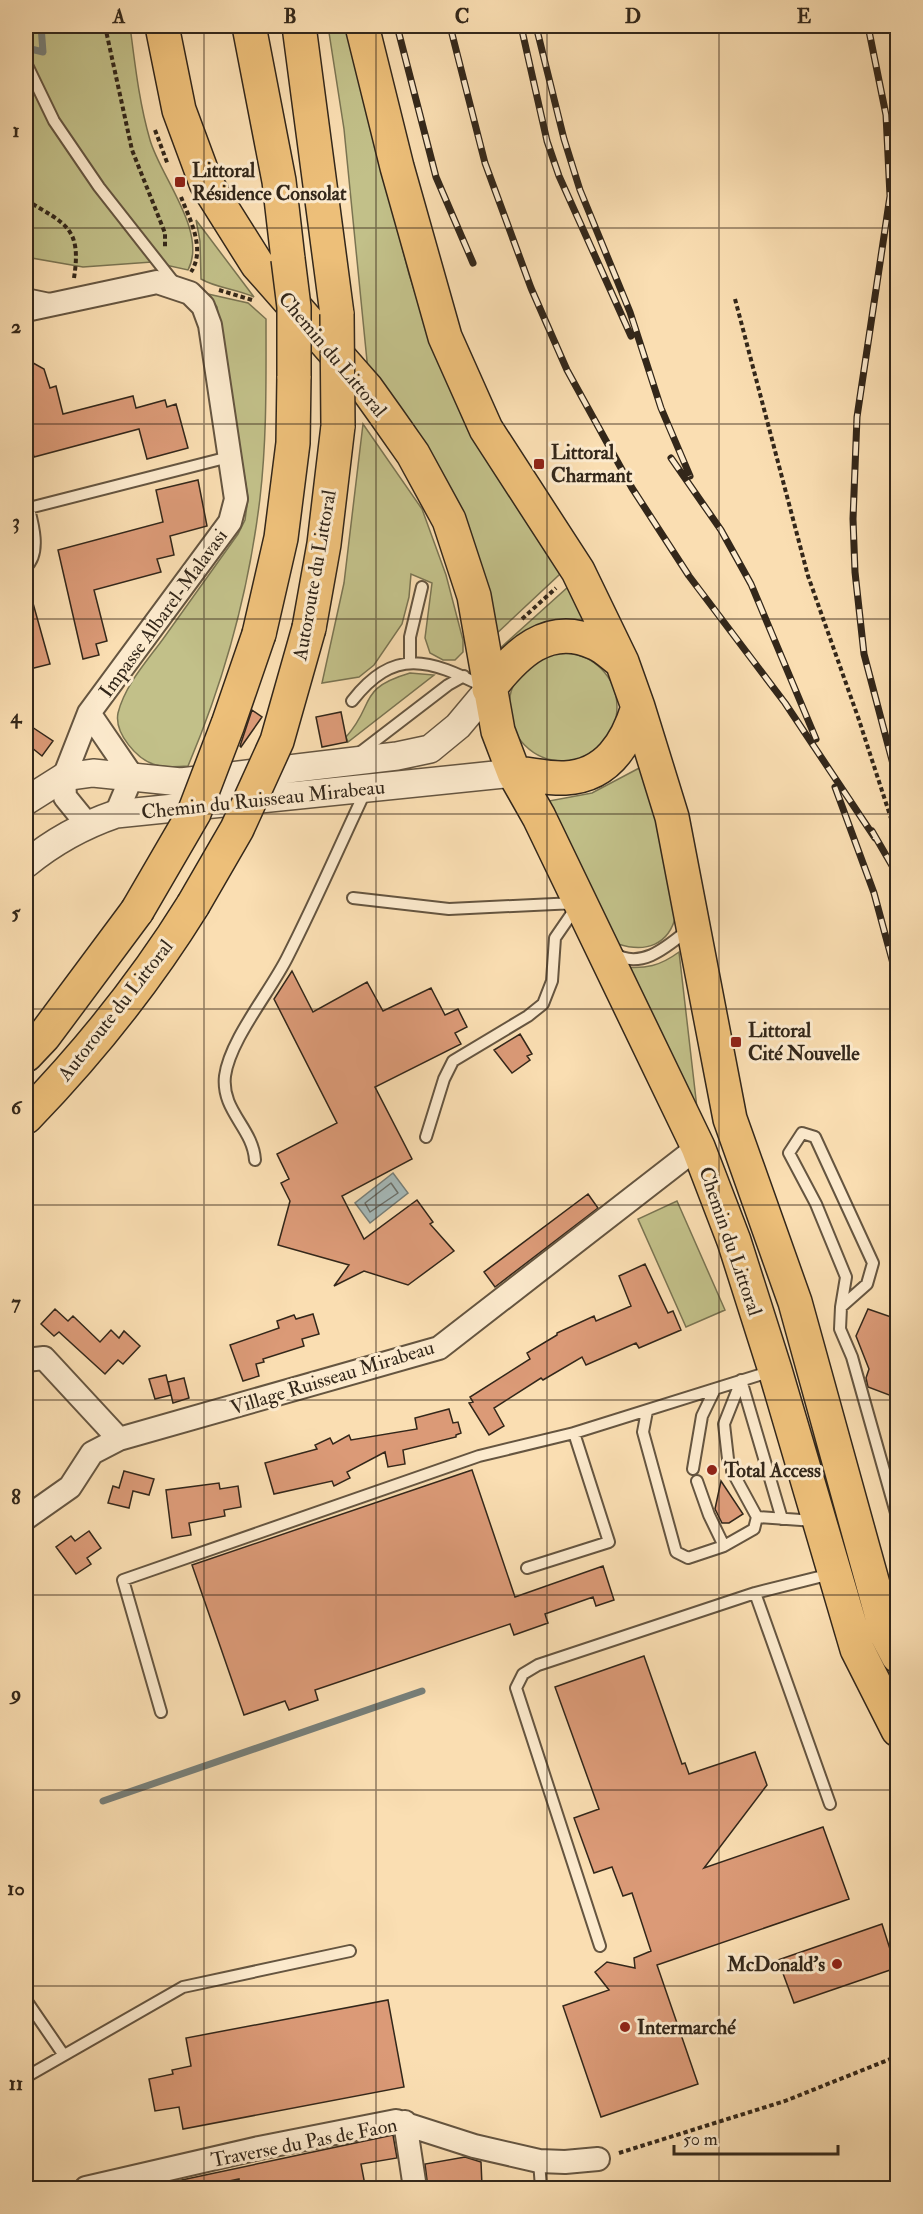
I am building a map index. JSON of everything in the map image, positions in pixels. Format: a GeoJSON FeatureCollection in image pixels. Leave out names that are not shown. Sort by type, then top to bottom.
{"type":"FeatureCollection","features":[{"type":"Feature","properties":{"kind":"main road","name":"Chemin du Littoral"},"geometry":{"type":"LineString","coordinates":[[162,26],[179,110],[206,183],[257,264],[367,390],[387,417],[413,454],[448,520],[474,596],[477,683]]}},
{"type":"Feature","properties":{"kind":"main road","name":"Autoroute du Littoral"},"geometry":{"type":"LineString","coordinates":[[26,1055],[44,1036],[137,911],[194,813],[259,634],[281,538],[293,443],[294,307],[279,180],[249,26]]}},
{"type":"Feature","properties":{"kind":"main road","name":"Autoroute du Littoral"},"geometry":{"type":"LineString","coordinates":[[26,1117],[79,1063],[125,1004],[193,905],[237,830],[277,741],[309,628],[324,544],[338,426],[337,314],[299,26]]}},
{"type":"Feature","properties":{"kind":"main road"},"geometry":{"type":"LineString","coordinates":[[362,26],[397,167],[445,337],[486,429],[578,571],[622,662],[639,707],[631,731],[619,752],[597,770],[564,778],[514,773],[477,683],[525,649],[538,642],[556,638],[578,638],[596,643],[622,662]]}},
{"type":"Feature","properties":{"kind":"main road","name":"Chemin du Littoral"},"geometry":{"type":"LineString","coordinates":[[639,707],[672,817],[691,927],[730,1119],[795,1302],[887,1635],[897,1656]]}},
{"type":"Feature","properties":{"kind":"main road","name":"Chemin du Littoral"},"geometry":{"type":"LineString","coordinates":[[514,773],[538,817],[578,903],[603,946],[698,1147],[734,1241],[775,1370],[857,1649],[897,1730]]}},
{"type":"Feature","properties":{"kind":"street","name":"Impasse Albarel-Malavasi"},"geometry":{"type":"LineString","coordinates":[[26,310],[59,301],[157,282],[190,293],[203,306],[210,325],[236,499],[230,522],[89,713],[72,760],[63,777]]}},
{"type":"Feature","properties":{"kind":"street","name":"Chemin du Ruisseau Mirabeau"},"geometry":{"type":"LineString","coordinates":[[26,801],[63,777],[93,773],[181,782],[348,762],[430,748],[458,726],[477,683]]}},
{"type":"Feature","properties":{"kind":"street"},"geometry":{"type":"LineString","coordinates":[[89,713],[132,776],[116,814]]}},
{"type":"Feature","properties":{"kind":"street","name":"Chemin du Ruisseau Mirabeau"},"geometry":{"type":"LineString","coordinates":[[26,864],[52,843],[87,824],[116,814],[374,782],[514,773]]}},
{"type":"Feature","properties":{"kind":"street"},"geometry":{"type":"LineString","coordinates":[[63,777],[65,797],[87,824]]}},
{"type":"Feature","properties":{"kind":"street","name":"Village Ruisseau Mirabeau"},"geometry":{"type":"LineString","coordinates":[[26,1518],[70,1487],[92,1453],[120,1439],[439,1348],[698,1147]]}},
{"type":"Feature","properties":{"kind":"street"},"geometry":{"type":"LineString","coordinates":[[26,1360],[44,1358],[120,1439]]}},
{"type":"Feature","properties":{"kind":"street","name":"Traverse du Pas de Faon"},"geometry":{"type":"LineString","coordinates":[[99,2187],[271,2146],[396,2121],[474,2146],[539,2161],[565,2162],[598,2159]]}},
{"type":"Feature","properties":{"kind":"street"},"geometry":{"type":"LineString","coordinates":[[405,2122],[415,2188]]}},
{"type":"Feature","properties":{"kind":"lane"},"geometry":{"type":"LineString","coordinates":[[26,63],[54,121],[80,159],[180,290]]}},
{"type":"Feature","properties":{"kind":"lane"},"geometry":{"type":"LineString","coordinates":[[26,294],[59,301]]}},
{"type":"Feature","properties":{"kind":"lane"},"geometry":{"type":"LineString","coordinates":[[26,567],[30,564],[36,548],[27,503],[229,457]]}},
{"type":"Feature","properties":{"kind":"lane"},"geometry":{"type":"LineString","coordinates":[[410,661],[410,638],[422,587]]}},
{"type":"Feature","properties":{"kind":"lane"},"geometry":{"type":"LineString","coordinates":[[352,701],[375,676],[392,665],[410,661],[432,664],[477,683]]}},
{"type":"Feature","properties":{"kind":"lane"},"geometry":{"type":"LineString","coordinates":[[348,762],[448,685],[477,683]]}},
{"type":"Feature","properties":{"kind":"lane"},"geometry":{"type":"LineString","coordinates":[[402,766],[430,748]]}},
{"type":"Feature","properties":{"kind":"lane"},"geometry":{"type":"LineString","coordinates":[[255,1160],[254,1148],[225,1098],[225,1076],[231,1053],[288,957],[374,782]]}},
{"type":"Feature","properties":{"kind":"lane"},"geometry":{"type":"LineString","coordinates":[[353,898],[449,909],[578,903]]}},
{"type":"Feature","properties":{"kind":"lane"},"geometry":{"type":"LineString","coordinates":[[426,1137],[444,1078],[453,1061],[528,1016],[543,1004],[552,981],[555,938],[578,903]]}},
{"type":"Feature","properties":{"kind":"lane"},"geometry":{"type":"LineString","coordinates":[[603,946],[617,955],[635,958],[655,956],[691,927]]}},
{"type":"Feature","properties":{"kind":"lane"},"geometry":{"type":"LineString","coordinates":[[841,1307],[867,1284],[873,1263],[815,1137],[802,1133],[789,1153],[816,1204],[846,1277],[841,1307],[840,1329],[852,1357],[897,1520]]}},
{"type":"Feature","properties":{"kind":"lane"},"geometry":{"type":"LineString","coordinates":[[161,1712],[123,1580],[479,1456],[574,1433],[775,1370]]}},
{"type":"Feature","properties":{"kind":"lane"},"geometry":{"type":"LineString","coordinates":[[728,1459],[724,1424],[741,1380]]}},
{"type":"Feature","properties":{"kind":"lane"},"geometry":{"type":"LineString","coordinates":[[741,1380],[782,1519]]}},
{"type":"Feature","properties":{"kind":"lane"},"geometry":{"type":"LineString","coordinates":[[693,1469],[702,1416],[715,1389]]}},
{"type":"Feature","properties":{"kind":"lane"},"geometry":{"type":"LineString","coordinates":[[647,1411],[643,1432],[675,1552],[688,1558],[724,1546],[754,1529],[757,1517],[732,1471]]}},
{"type":"Feature","properties":{"kind":"lane"},"geometry":{"type":"LineString","coordinates":[[526,1568],[609,1542],[574,1433]]}},
{"type":"Feature","properties":{"kind":"lane"},"geometry":{"type":"LineString","coordinates":[[697,1481],[709,1515],[724,1546]]}},
{"type":"Feature","properties":{"kind":"lane"},"geometry":{"type":"LineString","coordinates":[[757,1517],[821,1521]]}},
{"type":"Feature","properties":{"kind":"lane"},"geometry":{"type":"LineString","coordinates":[[600,1946],[516,1688],[523,1674],[538,1665],[755,1593],[836,1573]]}},
{"type":"Feature","properties":{"kind":"lane"},"geometry":{"type":"LineString","coordinates":[[755,1593],[830,1804]]}},
{"type":"Feature","properties":{"kind":"lane"},"geometry":{"type":"LineString","coordinates":[[26,2077],[183,1988],[350,1951]]}},
{"type":"Feature","properties":{"kind":"lane"},"geometry":{"type":"LineString","coordinates":[[26,2000],[63,2054]]}},
{"type":"Feature","properties":{"kind":"lane"},"geometry":{"type":"LineString","coordinates":[[539,2161],[541,2188]]}},
{"type":"Feature","properties":{"kind":"path"},"geometry":{"type":"LineString","coordinates":[[105,26],[132,150],[165,233],[166,249],[161,263]]}},
{"type":"Feature","properties":{"kind":"path"},"geometry":{"type":"LineString","coordinates":[[26,200],[64,222],[78,253],[76,266]]}},
{"type":"Feature","properties":{"kind":"path"},"geometry":{"type":"LineString","coordinates":[[213,289],[256,302]]}},
{"type":"Feature","properties":{"kind":"path"},"geometry":{"type":"LineString","coordinates":[[735,300],[808,576],[859,720],[897,840]]}},
{"type":"Feature","properties":{"kind":"path"},"geometry":{"type":"LineString","coordinates":[[513,628],[557,587]]}},
{"type":"Feature","properties":{"kind":"path"},"geometry":{"type":"LineString","coordinates":[[598,2159],[785,2101],[897,2056]]}},
{"type":"Feature","properties":{"kind":"shaded area"},"geometry":{"type":"Polygon","coordinates":[[[26,26],[130,26],[140,97],[150,140],[180,204],[192,239],[193,255],[188,270],[152,262],[83,267],[26,257],[26,26]]]}},
{"type":"Feature","properties":{"kind":"shaded area"},"geometry":{"type":"Polygon","coordinates":[[[328,26],[345,26],[409,274],[432,345],[560,574],[495,635],[368,371],[344,129],[328,26]]]}},
{"type":"Feature","properties":{"kind":"shaded area"},"geometry":{"type":"Polygon","coordinates":[[[196,220],[254,297],[201,279],[200,241],[196,220]]]}},
{"type":"Feature","properties":{"kind":"shaded area"},"geometry":{"type":"Polygon","coordinates":[[[208,294],[248,303],[266,319],[266,408],[260,498],[242,601],[213,701],[188,766],[164,767],[141,758],[128,745],[118,721],[121,703],[137,674],[238,534],[245,520],[248,498],[217,307],[208,294]]]}},
{"type":"Feature","properties":{"kind":"shaded area"},"geometry":{"type":"Polygon","coordinates":[[[363,424],[422,509],[446,575],[463,640],[463,652],[455,660],[443,660],[430,653],[425,638],[432,583],[411,574],[409,597],[402,624],[374,665],[359,677],[322,683],[344,583],[363,424]]]}},
{"type":"Feature","properties":{"kind":"shaded area"},"geometry":{"type":"Polygon","coordinates":[[[568,587],[588,625],[499,657],[497,651],[568,587]]]}},
{"type":"Feature","properties":{"kind":"shaded area"},"geometry":{"type":"Polygon","coordinates":[[[563,653],[573,654],[593,662],[601,669],[608,677],[616,697],[616,717],[608,737],[601,745],[593,752],[573,760],[563,761],[553,760],[533,752],[525,745],[518,737],[510,717],[509,707],[510,697],[518,677],[525,669],[533,662],[553,654],[563,653]]]}},
{"type":"Feature","properties":{"kind":"shaded area"},"geometry":{"type":"Polygon","coordinates":[[[410,673],[434,675],[348,742],[346,737],[374,692],[381,685],[410,673]]]}},
{"type":"Feature","properties":{"kind":"shaded area"},"geometry":{"type":"Polygon","coordinates":[[[645,765],[676,915],[673,925],[662,940],[647,947],[628,947],[618,944],[549,801],[592,793],[645,765]]]}},
{"type":"Feature","properties":{"kind":"shaded area"},"geometry":{"type":"Polygon","coordinates":[[[679,952],[697,1108],[623,967],[652,966],[679,952]]]}},
{"type":"Feature","properties":{"kind":"shaded area"},"geometry":{"type":"Polygon","coordinates":[[[677,1201],[725,1310],[686,1327],[638,1219],[677,1201]]]}},
{"type":"Feature","properties":{"kind":"water"},"geometry":{"type":"Polygon","coordinates":[[[393,1173],[408,1193],[370,1223],[355,1203],[393,1173]]]}},
{"type":"Feature","properties":{"kind":"building"},"geometry":{"type":"Polygon","coordinates":[[[26,359],[44,369],[50,388],[56,386],[63,414],[133,396],[136,408],[165,400],[167,407],[176,404],[188,448],[147,459],[139,429],[34,457],[26,427],[26,359]]]}},
{"type":"Feature","properties":{"kind":"building"},"geometry":{"type":"Polygon","coordinates":[[[198,480],[207,526],[170,536],[174,555],[157,559],[161,572],[94,590],[107,641],[96,644],[99,655],[83,659],[58,550],[163,522],[156,490],[198,480]]]}},
{"type":"Feature","properties":{"kind":"building"},"geometry":{"type":"Polygon","coordinates":[[[26,596],[31,596],[50,664],[26,670],[26,596]]]}},
{"type":"Feature","properties":{"kind":"building"},"geometry":{"type":"Polygon","coordinates":[[[252,710],[262,717],[241,747],[240,746],[252,710]]]}},
{"type":"Feature","properties":{"kind":"building"},"geometry":{"type":"Polygon","coordinates":[[[341,712],[347,742],[322,747],[316,717],[341,712]]]}},
{"type":"Feature","properties":{"kind":"building"},"geometry":{"type":"Polygon","coordinates":[[[26,723],[53,741],[42,756],[26,743],[26,723]]]}},
{"type":"Feature","properties":{"kind":"building"},"geometry":{"type":"Polygon","coordinates":[[[292,971],[313,1012],[367,982],[383,1011],[431,988],[445,1015],[458,1009],[467,1027],[455,1033],[461,1044],[375,1087],[412,1159],[342,1196],[364,1239],[417,1200],[433,1222],[430,1224],[454,1251],[408,1285],[364,1271],[334,1286],[349,1265],[278,1245],[290,1201],[281,1183],[289,1179],[277,1154],[337,1123],[274,999],[292,971]]]}},
{"type":"Feature","properties":{"kind":"building"},"geometry":{"type":"Polygon","coordinates":[[[520,1034],[532,1054],[527,1056],[530,1060],[512,1073],[494,1050],[520,1034]]]}},
{"type":"Feature","properties":{"kind":"building"},"geometry":{"type":"Polygon","coordinates":[[[588,1194],[598,1208],[495,1287],[484,1272],[588,1194]]]}},
{"type":"Feature","properties":{"kind":"building"},"geometry":{"type":"Polygon","coordinates":[[[645,1264],[668,1313],[673,1311],[681,1330],[639,1348],[636,1343],[586,1365],[582,1357],[543,1380],[541,1378],[494,1408],[504,1426],[489,1435],[469,1403],[473,1402],[470,1397],[530,1359],[527,1353],[557,1333],[594,1316],[596,1321],[631,1306],[619,1276],[645,1264]]]}},
{"type":"Feature","properties":{"kind":"building"},"geometry":{"type":"Polygon","coordinates":[[[55,1309],[68,1321],[73,1316],[100,1342],[111,1330],[119,1338],[124,1331],[140,1346],[123,1364],[118,1360],[105,1374],[59,1332],[54,1336],[41,1324],[55,1309]]]}},
{"type":"Feature","properties":{"kind":"building"},"geometry":{"type":"Polygon","coordinates":[[[868,1309],[897,1319],[897,1398],[868,1387],[866,1378],[869,1369],[856,1336],[868,1309]]]}},
{"type":"Feature","properties":{"kind":"building"},"geometry":{"type":"Polygon","coordinates":[[[313,1314],[319,1334],[302,1339],[304,1346],[263,1359],[264,1362],[256,1364],[259,1376],[243,1381],[230,1345],[279,1328],[277,1321],[294,1315],[296,1319],[313,1314]]]}},
{"type":"Feature","properties":{"kind":"building"},"geometry":{"type":"Polygon","coordinates":[[[166,1375],[171,1395],[155,1399],[149,1379],[166,1375]]]}},
{"type":"Feature","properties":{"kind":"building"},"geometry":{"type":"Polygon","coordinates":[[[184,1378],[189,1398],[173,1403],[168,1382],[184,1378]]]}},
{"type":"Feature","properties":{"kind":"building"},"geometry":{"type":"Polygon","coordinates":[[[449,1409],[453,1423],[458,1422],[461,1433],[456,1437],[403,1450],[405,1464],[388,1467],[385,1452],[347,1472],[350,1478],[334,1486],[332,1481],[274,1494],[265,1463],[317,1449],[315,1445],[330,1438],[333,1444],[349,1435],[351,1440],[417,1429],[415,1418],[449,1409]]]}},
{"type":"Feature","properties":{"kind":"building"},"geometry":{"type":"Polygon","coordinates":[[[472,1470],[515,1597],[603,1566],[614,1600],[596,1606],[593,1597],[545,1614],[548,1623],[514,1635],[510,1624],[315,1690],[318,1700],[289,1710],[285,1701],[244,1715],[192,1565],[472,1470]]]}},
{"type":"Feature","properties":{"kind":"building"},"geometry":{"type":"Polygon","coordinates":[[[124,1471],[154,1479],[149,1495],[133,1491],[129,1508],[108,1503],[113,1486],[119,1488],[124,1471]]]}},
{"type":"Feature","properties":{"kind":"building"},"geometry":{"type":"Polygon","coordinates":[[[721,1481],[743,1514],[729,1523],[722,1523],[715,1509],[721,1481]]]}},
{"type":"Feature","properties":{"kind":"building"},"geometry":{"type":"Polygon","coordinates":[[[219,1483],[220,1489],[238,1486],[241,1507],[224,1510],[225,1516],[189,1523],[191,1535],[172,1538],[166,1490],[219,1483]]]}},
{"type":"Feature","properties":{"kind":"building"},"geometry":{"type":"Polygon","coordinates":[[[89,1531],[101,1548],[87,1558],[91,1564],[76,1574],[56,1547],[71,1536],[75,1541],[89,1531]]]}},
{"type":"Feature","properties":{"kind":"building"},"geometry":{"type":"Polygon","coordinates":[[[644,1656],[682,1764],[685,1763],[689,1774],[755,1752],[767,1785],[704,1868],[823,1827],[849,1899],[657,1965],[698,2084],[601,2117],[563,2006],[609,1990],[595,1972],[607,1962],[635,1968],[634,1958],[651,1951],[632,1893],[623,1896],[612,1867],[594,1873],[574,1818],[599,1809],[555,1687],[644,1656]]]}},
{"type":"Feature","properties":{"kind":"building","name":"McDonald's"},"geometry":{"type":"Polygon","coordinates":[[[882,1924],[896,1968],[794,2003],[778,1960],[882,1924]]]}},
{"type":"Feature","properties":{"kind":"building"},"geometry":{"type":"Polygon","coordinates":[[[388,2000],[404,2087],[183,2129],[179,2107],[155,2111],[149,2079],[173,2074],[172,2070],[191,2066],[186,2038],[388,2000]]]}},
{"type":"Feature","properties":{"kind":"building"},"geometry":{"type":"Polygon","coordinates":[[[393,2135],[397,2158],[361,2164],[365,2185],[341,2188],[240,2188],[239,2179],[205,2186],[206,2188],[144,2188],[393,2135]]]}},
{"type":"Feature","properties":{"kind":"building"},"geometry":{"type":"Polygon","coordinates":[[[465,2157],[481,2162],[482,2186],[428,2188],[425,2164],[465,2157]]]}},
{"type":"Feature","properties":{"kind":"waterway"},"geometry":{"type":"LineString","coordinates":[[31,49],[43,52],[41,26]]}},
{"type":"Feature","properties":{"kind":"waterway"},"geometry":{"type":"LineString","coordinates":[[103,1801],[422,1691]]}},
{"type":"Feature","properties":{"kind":"railway"},"geometry":{"type":"LineString","coordinates":[[397,26],[436,177],[473,263]]}},
{"type":"Feature","properties":{"kind":"railway"},"geometry":{"type":"LineString","coordinates":[[450,26],[485,163],[531,288],[567,370],[632,488],[689,576],[785,703],[875,838]]}},
{"type":"Feature","properties":{"kind":"railway"},"geometry":{"type":"LineString","coordinates":[[521,26],[547,141],[559,176],[631,336]]}},
{"type":"Feature","properties":{"kind":"railway"},"geometry":{"type":"LineString","coordinates":[[536,26],[564,139],[580,190],[630,312],[661,408],[690,476]]}},
{"type":"Feature","properties":{"kind":"railway"},"geometry":{"type":"LineString","coordinates":[[868,26],[886,115],[890,196],[857,417],[853,519],[855,572],[864,654],[898,783]]}},
{"type":"Feature","properties":{"kind":"railway"},"geometry":{"type":"LineString","coordinates":[[671,458],[721,530],[751,584],[816,739]]}},
{"type":"Feature","properties":{"kind":"railway"},"geometry":{"type":"LineString","coordinates":[[835,787],[874,893],[898,982]]}},
{"type":"Feature","properties":{"kind":"railway"},"geometry":{"type":"LineString","coordinates":[[872,831],[898,876]]}},
{"type":"Feature","properties":{"kind":"place","name":"Littoral Résidence Consolat"},"geometry":{"type":"Point","coordinates":[180,182]}},
{"type":"Feature","properties":{"kind":"place","name":"Littoral Charmant"},"geometry":{"type":"Point","coordinates":[539,464]}},
{"type":"Feature","properties":{"kind":"place","name":"Littoral Cité Nouvelle"},"geometry":{"type":"Point","coordinates":[736,1042]}},
{"type":"Feature","properties":{"kind":"place","name":"Total Access"},"geometry":{"type":"Point","coordinates":[712,1470]}},
{"type":"Feature","properties":{"kind":"place","name":"McDonald's"},"geometry":{"type":"Point","coordinates":[837,1964]}},
{"type":"Feature","properties":{"kind":"place","name":"Intermarché"},"geometry":{"type":"Point","coordinates":[625,2027]}}]}
